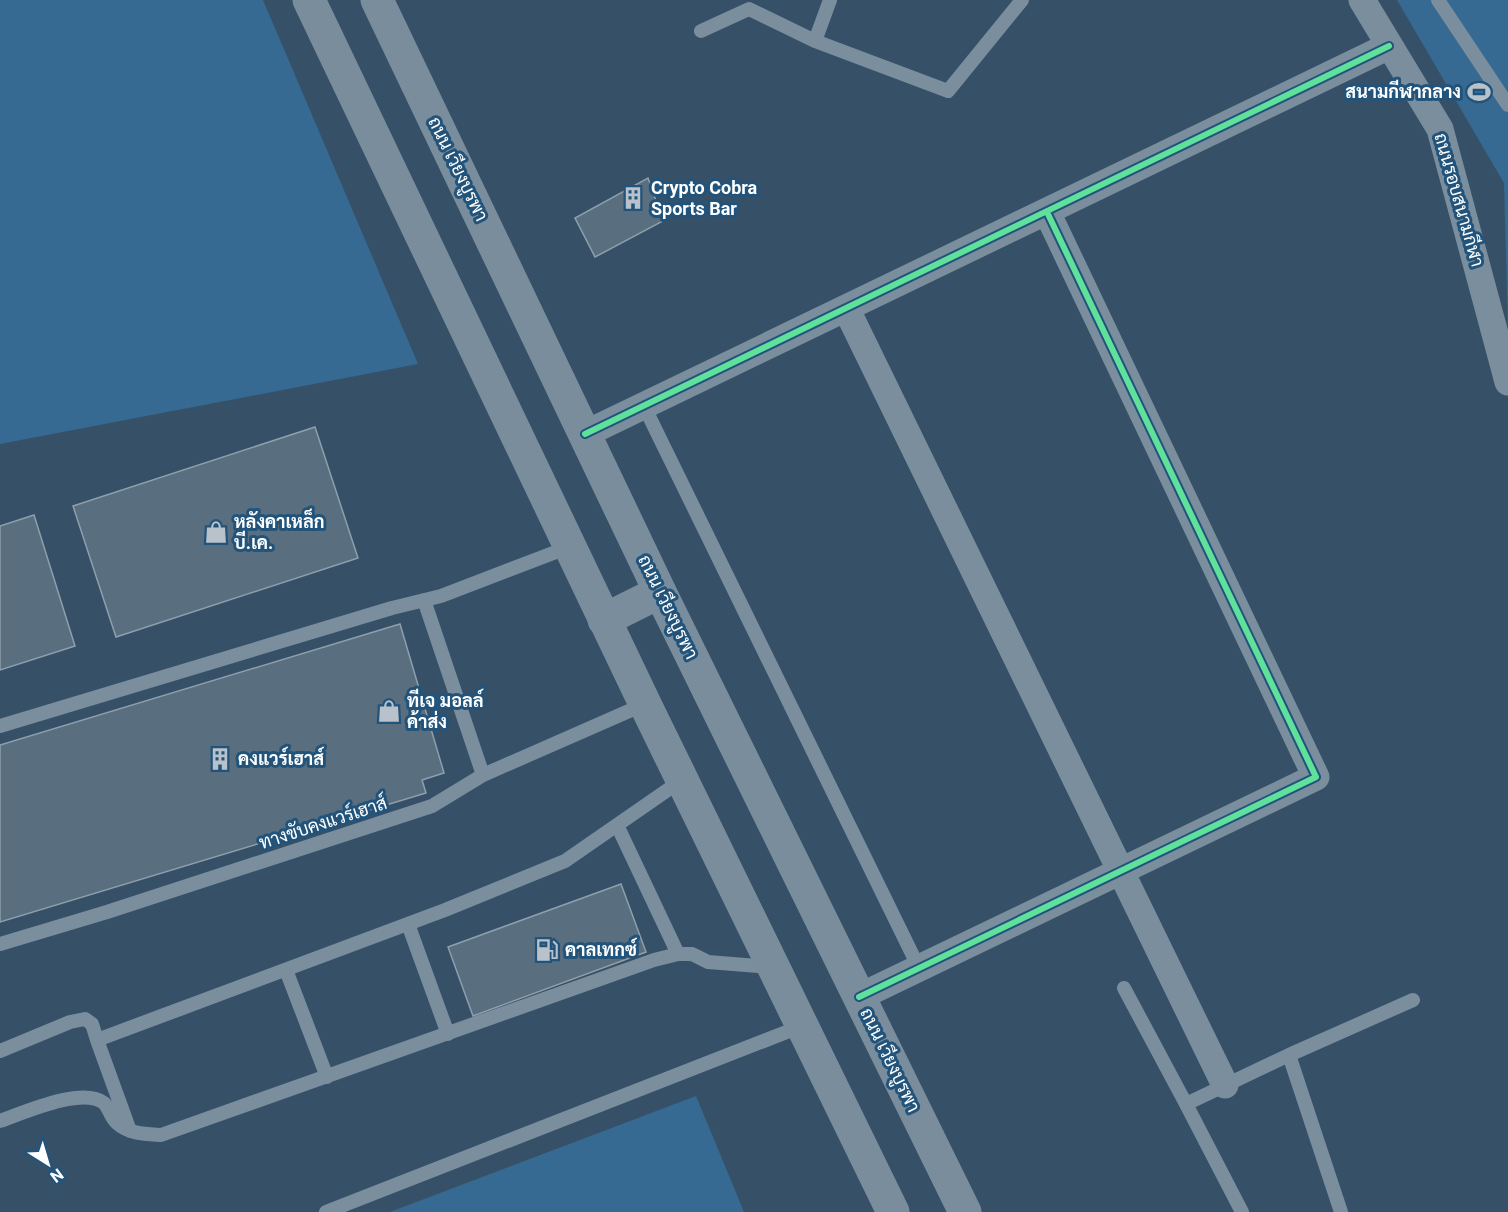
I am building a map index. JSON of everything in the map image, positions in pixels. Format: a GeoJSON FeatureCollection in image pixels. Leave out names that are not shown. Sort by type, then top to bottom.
{"type":"FeatureCollection","features":[{"type":"Feature","properties":{"kind":"main road"},"geometry":{"type":"LineString","coordinates":[[309,0],[604,620],[893,1212]]}},
{"type":"Feature","properties":{"kind":"main road","name":"ถนน เวียงบูรพา"},"geometry":{"type":"LineString","coordinates":[[377,0],[660,592],[965,1212]]}},
{"type":"Feature","properties":{"kind":"main road"},"geometry":{"type":"LineString","coordinates":[[604,620],[660,592]]}},
{"type":"Feature","properties":{"kind":"street","name":"ถนนรอบสนามกีฬา"},"geometry":{"type":"LineString","coordinates":[[1362,0],[1440,129],[1508,382]]}},
{"type":"Feature","properties":{"kind":"street"},"geometry":{"type":"LineString","coordinates":[[585,434],[1389,46]]}},
{"type":"Feature","properties":{"kind":"street"},"geometry":{"type":"LineString","coordinates":[[859,997],[1316,777],[1047,212]]}},
{"type":"Feature","properties":{"kind":"street"},"geometry":{"type":"LineString","coordinates":[[846,308],[1225,1085]]}},
{"type":"Feature","properties":{"kind":"lane"},"geometry":{"type":"LineString","coordinates":[[815,41],[830,0]]}},
{"type":"Feature","properties":{"kind":"lane"},"geometry":{"type":"LineString","coordinates":[[701,32],[749,9],[815,41],[948,91],[1022,0]]}},
{"type":"Feature","properties":{"kind":"lane"},"geometry":{"type":"LineString","coordinates":[[1438,0],[1508,105]]}},
{"type":"Feature","properties":{"kind":"lane"},"geometry":{"type":"LineString","coordinates":[[644,406],[919,968]]}},
{"type":"Feature","properties":{"kind":"lane"},"geometry":{"type":"LineString","coordinates":[[0,726],[424,600],[569,547]]}},
{"type":"Feature","properties":{"kind":"lane"},"geometry":{"type":"LineString","coordinates":[[424,600],[483,775]]}},
{"type":"Feature","properties":{"kind":"lane","name":"ทางขับคงแวร์เฮาส์"},"geometry":{"type":"LineString","coordinates":[[0,944],[432,806],[483,775],[645,704]]}},
{"type":"Feature","properties":{"kind":"lane"},"geometry":{"type":"LineString","coordinates":[[97,1040],[408,924],[565,861],[682,780]]}},
{"type":"Feature","properties":{"kind":"lane"},"geometry":{"type":"LineString","coordinates":[[617,825],[678,954]]}},
{"type":"Feature","properties":{"kind":"lane"},"geometry":{"type":"LineString","coordinates":[[408,924],[448,1034]]}},
{"type":"Feature","properties":{"kind":"lane"},"geometry":{"type":"LineString","coordinates":[[0,1121],[64,1099],[89,1098],[104,1103],[116,1123],[130,1131],[161,1135],[678,954],[692,954],[708,962],[773,967]]}},
{"type":"Feature","properties":{"kind":"lane"},"geometry":{"type":"LineString","coordinates":[[286,970],[327,1077]]}},
{"type":"Feature","properties":{"kind":"lane"},"geometry":{"type":"LineString","coordinates":[[1124,988],[1242,1212]]}},
{"type":"Feature","properties":{"kind":"lane"},"geometry":{"type":"LineString","coordinates":[[1186,1104],[1413,1000]]}},
{"type":"Feature","properties":{"kind":"lane"},"geometry":{"type":"LineString","coordinates":[[0,1051],[70,1022],[85,1019],[92,1024],[130,1131]]}},
{"type":"Feature","properties":{"kind":"lane"},"geometry":{"type":"LineString","coordinates":[[326,1212],[802,1026]]}},
{"type":"Feature","properties":{"kind":"lane"},"geometry":{"type":"LineString","coordinates":[[1289,1055],[1341,1212]]}},
{"type":"Feature","properties":{"kind":"shaded area"},"geometry":{"type":"Polygon","coordinates":[[[0,0],[263,0],[418,364],[0,444],[0,0]]]}},
{"type":"Feature","properties":{"kind":"shaded area","name":"สนามกีฬากลาง"},"geometry":{"type":"Polygon","coordinates":[[[1397,0],[1508,0],[1508,331],[1504,183],[1397,0]]]}},
{"type":"Feature","properties":{"kind":"shaded area"},"geometry":{"type":"Polygon","coordinates":[[[696,1096],[744,1212],[390,1212],[696,1096]]]}},
{"type":"Feature","properties":{"kind":"building","name":"Crypto Cobra Sports Bar"},"geometry":{"type":"Polygon","coordinates":[[[648,178],[663,221],[595,257],[575,218],[648,178]]]}},
{"type":"Feature","properties":{"kind":"building","name":"หลังคาเหล็ก บี.เค."},"geometry":{"type":"Polygon","coordinates":[[[315,427],[358,558],[116,637],[73,506],[315,427]]]}},
{"type":"Feature","properties":{"kind":"building"},"geometry":{"type":"Polygon","coordinates":[[[34,515],[75,646],[0,670],[0,526],[34,515]]]}},
{"type":"Feature","properties":{"kind":"building","name":"คงแวร์เฮาส์"},"geometry":{"type":"Polygon","coordinates":[[[400,624],[444,773],[422,780],[426,793],[0,922],[0,745],[400,624]]]}},
{"type":"Feature","properties":{"kind":"building","name":"คาลเทกซ์"},"geometry":{"type":"Polygon","coordinates":[[[621,884],[646,952],[473,1016],[448,947],[621,884]]]}},
{"type":"Feature","properties":{"kind":"cycle path"},"geometry":{"type":"LineString","coordinates":[[585,434],[1389,46]]}},
{"type":"Feature","properties":{"kind":"cycle path"},"geometry":{"type":"LineString","coordinates":[[859,997],[1316,777],[1047,212]]}},
{"type":"Feature","properties":{"kind":"place","name":"สนามกีฬากลาง"},"geometry":{"type":"Point","coordinates":[1479,92]}},
{"type":"Feature","properties":{"kind":"place","name":"Crypto Cobra Sports Bar"},"geometry":{"type":"Point","coordinates":[633,198]}},
{"type":"Feature","properties":{"kind":"place","name":"หลังคาเหล็ก บี.เค."},"geometry":{"type":"Point","coordinates":[216,532]}},
{"type":"Feature","properties":{"kind":"place","name":"ทีเจ มอลล์ ค้าส่ง"},"geometry":{"type":"Point","coordinates":[389,711]}},
{"type":"Feature","properties":{"kind":"place","name":"คงแวร์เฮาส์"},"geometry":{"type":"Point","coordinates":[220,759]}},
{"type":"Feature","properties":{"kind":"place","name":"คาลเทกซ์"},"geometry":{"type":"Point","coordinates":[547,950]}}]}
